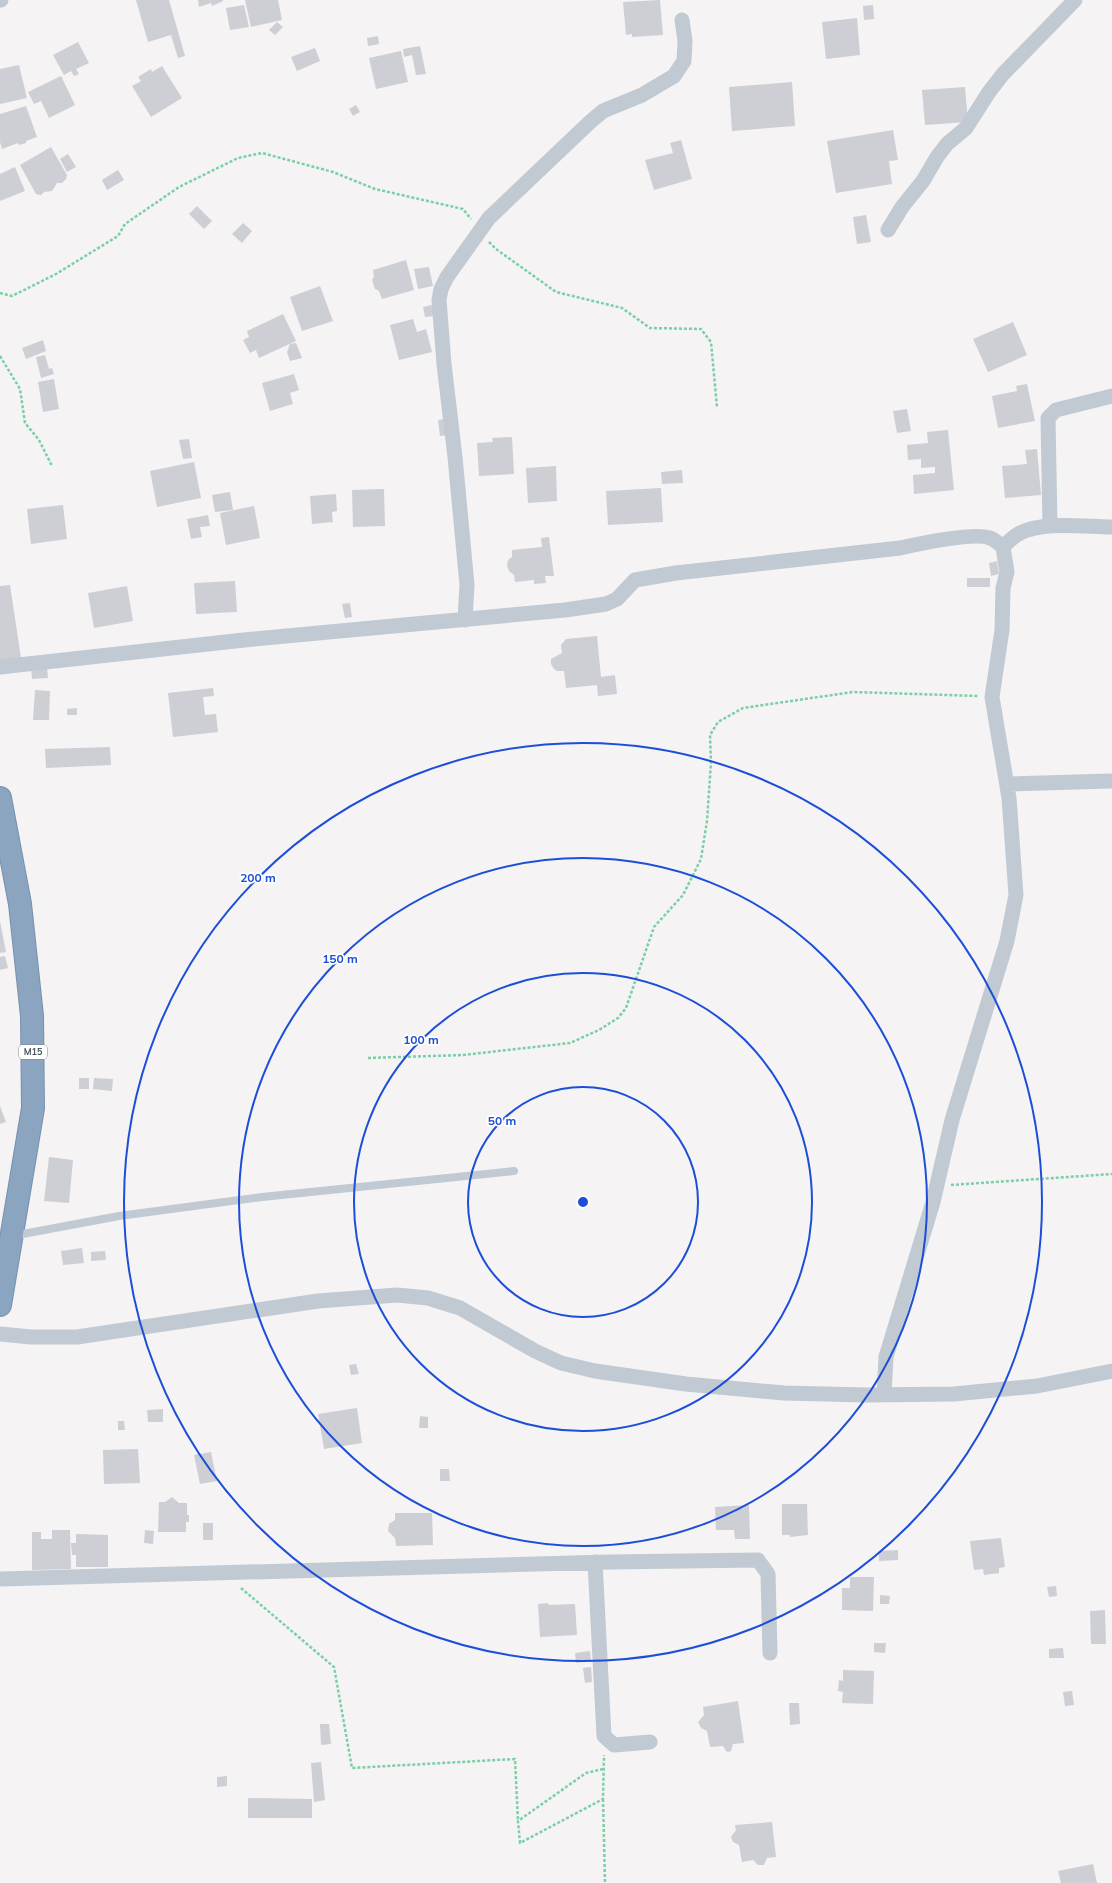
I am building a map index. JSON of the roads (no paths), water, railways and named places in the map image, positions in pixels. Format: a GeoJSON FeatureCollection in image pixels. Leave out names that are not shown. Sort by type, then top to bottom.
{"type":"FeatureCollection","features":[{"type":"Feature","properties":{"kind":"highway","name":"M15"},"geometry":{"type":"LineString","coordinates":[[0,798],[20,904],[32,1016],[33,1108],[0,1305]]}},
{"type":"Feature","properties":{"kind":"street"},"geometry":{"type":"LineString","coordinates":[[888,230],[902,207],[923,181],[937,157],[947,144],[966,128],[989,92],[1003,74],[1075,0]]}},
{"type":"Feature","properties":{"kind":"street"},"geometry":{"type":"LineString","coordinates":[[465,620],[467,585],[440,300],[441,289],[447,277],[489,218],[603,111],[642,95],[674,76],[684,62],[686,45],[682,20]]}},
{"type":"Feature","properties":{"kind":"street"},"geometry":{"type":"LineString","coordinates":[[1050,526],[1048,418],[1056,410],[1112,396]]}},
{"type":"Feature","properties":{"kind":"street"},"geometry":{"type":"LineString","coordinates":[[1003,547],[1019,534],[1033,528],[1050,526],[1112,527]]}},
{"type":"Feature","properties":{"kind":"street"},"geometry":{"type":"LineString","coordinates":[[0,667],[75,657],[465,620],[606,604],[617,599],[635,580],[676,573],[900,548],[974,537],[990,537],[1003,547],[1007,572],[1003,588],[1002,630],[992,696],[1007,784],[1016,895],[1007,942],[952,1120],[937,1186],[886,1357],[884,1395]]}},
{"type":"Feature","properties":{"kind":"street"},"geometry":{"type":"LineString","coordinates":[[1007,784],[1112,780]]}},
{"type":"Feature","properties":{"kind":"street"},"geometry":{"type":"LineString","coordinates":[[0,1334],[31,1337],[77,1337],[318,1301],[397,1295],[428,1298],[460,1308],[535,1351],[561,1363],[595,1371],[686,1384],[784,1393],[884,1395],[954,1394],[1037,1386],[1112,1371]]}},
{"type":"Feature","properties":{"kind":"street"},"geometry":{"type":"LineString","coordinates":[[0,1579],[595,1562],[758,1560],[768,1574],[770,1653]]}},
{"type":"Feature","properties":{"kind":"street"},"geometry":{"type":"LineString","coordinates":[[595,1562],[604,1736],[614,1745],[650,1742]]}},
{"type":"Feature","properties":{"kind":"lane"},"geometry":{"type":"LineString","coordinates":[[12,1236],[119,1216],[262,1197],[514,1171]]}}]}
